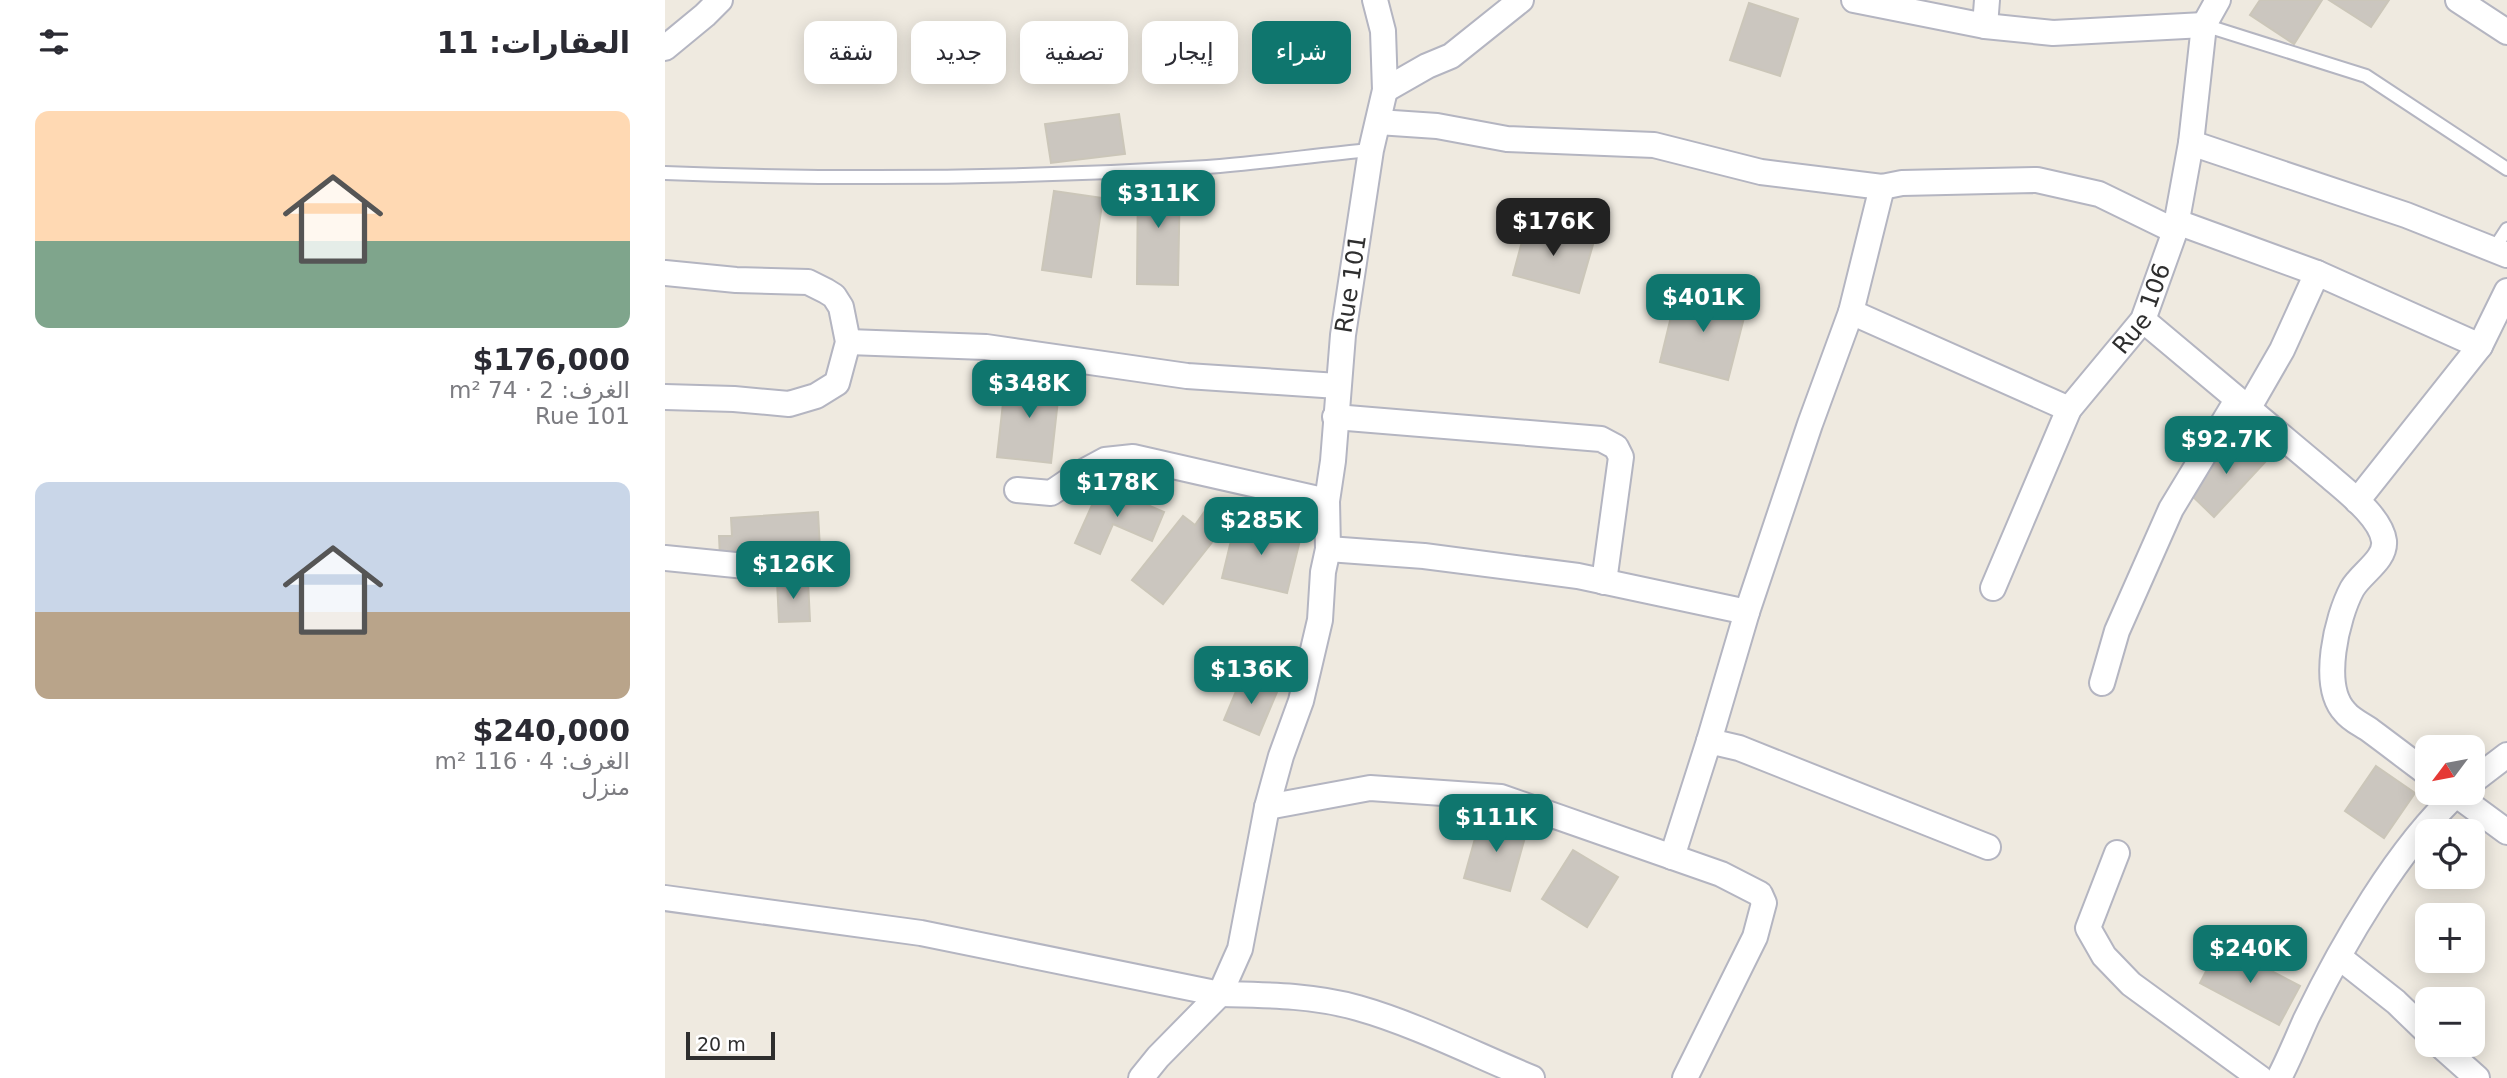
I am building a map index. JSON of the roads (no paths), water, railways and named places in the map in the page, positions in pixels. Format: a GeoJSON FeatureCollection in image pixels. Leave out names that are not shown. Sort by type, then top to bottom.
{"type":"FeatureCollection","features":[{"type":"Feature","properties":{"kind":"street"},"geometry":{"type":"LineString","coordinates":[[665,48],[720,0]]}},
{"type":"Feature","properties":{"kind":"street","name":"Rue 101"},"geometry":{"type":"LineString","coordinates":[[1220,994],[1240,949],[1267,807],[1281,756],[1301,701],[1320,620],[1326,560],[1327,501],[1333,461],[1343,335],[1371,150],[1385,90],[1383,31],[1375,0]]}},
{"type":"Feature","properties":{"kind":"street"},"geometry":{"type":"LineString","coordinates":[[1385,90],[1427,66],[1451,56],[1521,0]]}},
{"type":"Feature","properties":{"kind":"street"},"geometry":{"type":"LineString","coordinates":[[1854,0],[1985,26],[2053,33],[2204,25]]}},
{"type":"Feature","properties":{"kind":"street"},"geometry":{"type":"LineString","coordinates":[[1985,26],[1987,0]]}},
{"type":"Feature","properties":{"kind":"street","name":"Rue 106"},"geometry":{"type":"LineString","coordinates":[[1993,588],[2069,409],[2143,320],[2176,227],[2191,143],[2204,25],[2218,0]]}},
{"type":"Feature","properties":{"kind":"street"},"geometry":{"type":"LineString","coordinates":[[2458,0],[2507,32]]}},
{"type":"Feature","properties":{"kind":"street"},"geometry":{"type":"LineString","coordinates":[[1378,122],[1437,126],[1507,139],[1654,145],[1761,172],[1882,187],[1902,183],[2036,180],[2099,194],[2176,227],[2316,274],[2480,346]]}},
{"type":"Feature","properties":{"kind":"street"},"geometry":{"type":"LineString","coordinates":[[2191,143],[2406,215],[2503,244]]}},
{"type":"Feature","properties":{"kind":"street"},"geometry":{"type":"LineString","coordinates":[[1672,857],[1747,612],[1851,312],[1882,187]]}},
{"type":"Feature","properties":{"kind":"street"},"geometry":{"type":"LineString","coordinates":[[665,273],[736,280],[808,282],[834,296],[841,307],[848,342],[837,383],[816,396],[789,404],[665,397]]}},
{"type":"Feature","properties":{"kind":"street"},"geometry":{"type":"LineString","coordinates":[[2102,683],[2117,631],[2171,509],[2282,350],[2316,274]]}},
{"type":"Feature","properties":{"kind":"street"},"geometry":{"type":"LineString","coordinates":[[2357,501],[2480,346],[2507,292]]}},
{"type":"Feature","properties":{"kind":"street"},"geometry":{"type":"LineString","coordinates":[[1851,312],[2069,409]]}},
{"type":"Feature","properties":{"kind":"street"},"geometry":{"type":"LineString","coordinates":[[2143,320],[2357,501],[2382,532],[2384,545],[2381,555],[2353,587],[2345,604],[2331,664],[2333,690],[2344,712],[2415,764]]}},
{"type":"Feature","properties":{"kind":"street"},"geometry":{"type":"LineString","coordinates":[[848,342],[986,347],[1187,376],[1338,386]]}},
{"type":"Feature","properties":{"kind":"street"},"geometry":{"type":"LineString","coordinates":[[1335,417],[1601,439],[1616,447],[1621,457],[1604,582]]}},
{"type":"Feature","properties":{"kind":"street"},"geometry":{"type":"LineString","coordinates":[[1017,490],[1051,494],[1105,460],[1133,457],[1327,501]]}},
{"type":"Feature","properties":{"kind":"street"},"geometry":{"type":"LineString","coordinates":[[1326,560],[1424,556],[1604,582],[1747,612]]}},
{"type":"Feature","properties":{"kind":"street"},"geometry":{"type":"LineString","coordinates":[[665,558],[796,571]]}},
{"type":"Feature","properties":{"kind":"street"},"geometry":{"type":"LineString","coordinates":[[1709,741],[1739,748],[1988,847]]}},
{"type":"Feature","properties":{"kind":"street"},"geometry":{"type":"LineString","coordinates":[[2485,771],[2507,755]]}},
{"type":"Feature","properties":{"kind":"street"},"geometry":{"type":"LineString","coordinates":[[1267,807],[1370,788],[1501,797],[1672,857],[1760,894],[1764,903],[1755,937],[1685,1078]]}},
{"type":"Feature","properties":{"kind":"street"},"geometry":{"type":"LineString","coordinates":[[2279,1078],[2304,1022],[2371,903],[2406,852],[2445,805]]}},
{"type":"Feature","properties":{"kind":"street"},"geometry":{"type":"LineString","coordinates":[[2477,805],[2507,832]]}},
{"type":"Feature","properties":{"kind":"street"},"geometry":{"type":"LineString","coordinates":[[2117,852],[2088,928],[2104,956],[2131,984],[2260,1078]]}},
{"type":"Feature","properties":{"kind":"street"},"geometry":{"type":"LineString","coordinates":[[665,898],[921,933],[1220,994],[1326,1001],[1392,1019],[1532,1078]]}},
{"type":"Feature","properties":{"kind":"street"},"geometry":{"type":"LineString","coordinates":[[2339,957],[2415,1020]]}},
{"type":"Feature","properties":{"kind":"street"},"geometry":{"type":"LineString","coordinates":[[1140,1078],[1157,1057],[1220,994]]}},
{"type":"Feature","properties":{"kind":"street"},"geometry":{"type":"LineString","coordinates":[[2453,1057],[2477,1078]]}},
{"type":"Feature","properties":{"kind":"lane"},"geometry":{"type":"LineString","coordinates":[[2204,25],[2366,76],[2507,169]]}},
{"type":"Feature","properties":{"kind":"lane"},"geometry":{"type":"LineString","coordinates":[[665,173],[800,177],[1007,176],[1207,167],[1371,150]]}}]}
